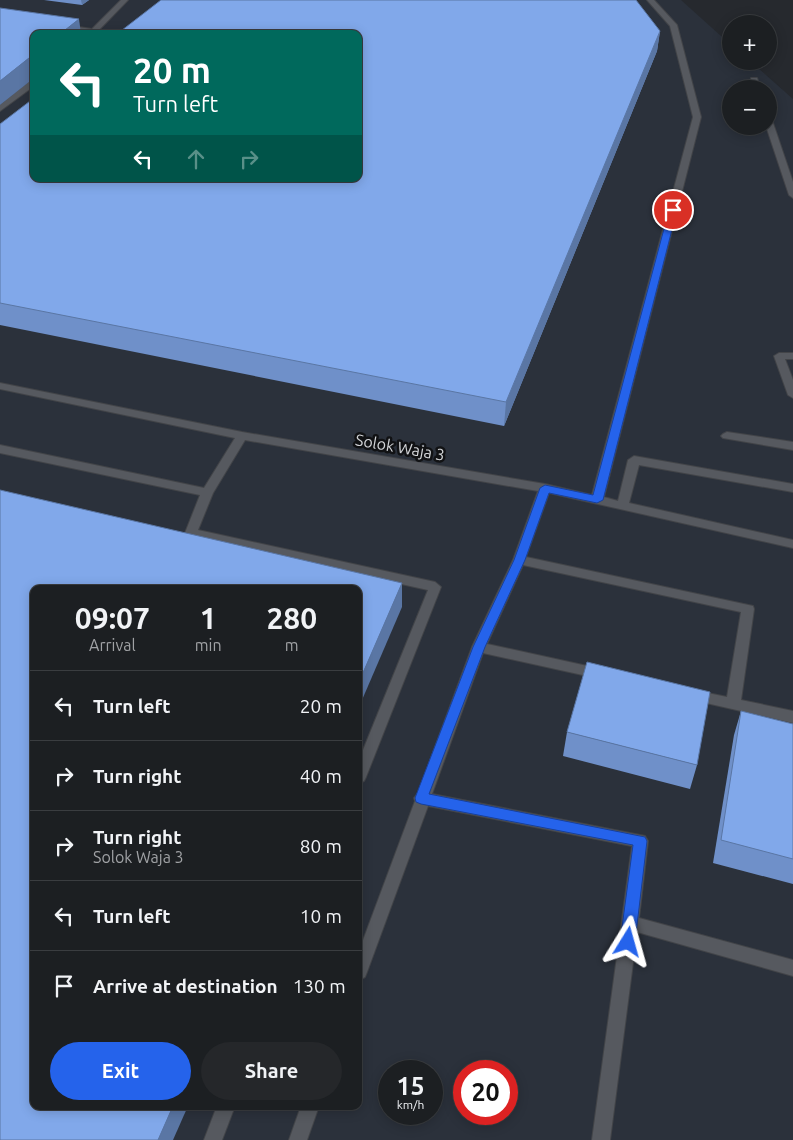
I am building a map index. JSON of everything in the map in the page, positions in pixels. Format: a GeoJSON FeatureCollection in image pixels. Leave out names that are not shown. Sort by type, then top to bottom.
{"type":"FeatureCollection","features":[{"type":"Feature","properties":{"kind":"street"},"geometry":{"type":"LineString","coordinates":[[95,30],[125,0]]}},
{"type":"Feature","properties":{"kind":"street"},"geometry":{"type":"LineString","coordinates":[[597,500],[697,117],[673,25],[650,0]]}},
{"type":"Feature","properties":{"kind":"street"},"geometry":{"type":"LineString","coordinates":[[57,26],[81,30]]}},
{"type":"Feature","properties":{"kind":"street"},"geometry":{"type":"LineString","coordinates":[[0,109],[30,85]]}},
{"type":"Feature","properties":{"kind":"street"},"geometry":{"type":"LineString","coordinates":[[773,135],[793,195]]}},
{"type":"Feature","properties":{"kind":"street"},"geometry":{"type":"LineString","coordinates":[[793,356],[779,356],[793,395]]}},
{"type":"Feature","properties":{"kind":"street","name":"Solok Waja 3"},"geometry":{"type":"LineString","coordinates":[[0,386],[242,436],[545,488],[793,544]]}},
{"type":"Feature","properties":{"kind":"street"},"geometry":{"type":"LineString","coordinates":[[242,436],[207,493],[191,533],[435,587],[362,770]]}},
{"type":"Feature","properties":{"kind":"street"},"geometry":{"type":"LineString","coordinates":[[726,436],[793,446]]}},
{"type":"Feature","properties":{"kind":"street"},"geometry":{"type":"LineString","coordinates":[[0,449],[207,493]]}},
{"type":"Feature","properties":{"kind":"street"},"geometry":{"type":"LineString","coordinates":[[623,506],[634,460],[793,488]]}},
{"type":"Feature","properties":{"kind":"street"},"geometry":{"type":"LineString","coordinates":[[362,964],[421,798],[479,647],[519,560],[545,488]]}},
{"type":"Feature","properties":{"kind":"street"},"geometry":{"type":"LineString","coordinates":[[519,560],[748,609],[734,704]]}},
{"type":"Feature","properties":{"kind":"street"},"geometry":{"type":"LineString","coordinates":[[479,647],[611,676]]}},
{"type":"Feature","properties":{"kind":"street"},"geometry":{"type":"LineString","coordinates":[[677,691],[793,717]]}},
{"type":"Feature","properties":{"kind":"street"},"geometry":{"type":"LineString","coordinates":[[421,798],[640,841],[600,1140]]}},
{"type":"Feature","properties":{"kind":"street"},"geometry":{"type":"LineString","coordinates":[[630,923],[793,968]]}},
{"type":"Feature","properties":{"kind":"street"},"geometry":{"type":"LineString","coordinates":[[213,1140],[224,1110]]}},
{"type":"Feature","properties":{"kind":"street"},"geometry":{"type":"LineString","coordinates":[[298,1140],[309,1110]]}},
{"type":"Feature","properties":{"kind":"shaded area"},"geometry":{"type":"Polygon","coordinates":[[[0,0],[681,0],[722,37],[722,70],[760,70],[772,80],[722,80],[722,135],[777,135],[777,85],[793,99],[793,1140],[0,1140],[0,0]]]}},
{"type":"Feature","properties":{"kind":"building"},"geometry":{"type":"Polygon","coordinates":[[[161,0],[636,0],[660,31],[506,402],[0,303],[0,124],[30,101],[30,182],[362,182],[362,30],[122,30],[161,0]]]}},
{"type":"Feature","properties":{"kind":"building"},"geometry":{"type":"Polygon","coordinates":[[[0,8],[79,19],[65,30],[30,30],[30,57],[0,81],[0,8]]]}},
{"type":"Feature","properties":{"kind":"building"},"geometry":{"type":"Polygon","coordinates":[[[0,490],[402,583],[362,675],[362,585],[30,585],[30,1110],[171,1110],[158,1140],[0,1140],[0,490]]]}},
{"type":"Feature","properties":{"kind":"building"},"geometry":{"type":"Polygon","coordinates":[[[587,662],[710,692],[697,765],[567,732],[587,662]]]}},
{"type":"Feature","properties":{"kind":"building"},"geometry":{"type":"Polygon","coordinates":[[[741,711],[793,724],[793,859],[721,840],[741,711]]]}},
{"type":"Feature","properties":{"kind":"route"},"geometry":{"type":"LineString","coordinates":[[628,942],[640,841],[421,798],[479,647],[519,560],[545,488],[597,500],[673,210]]}}]}
